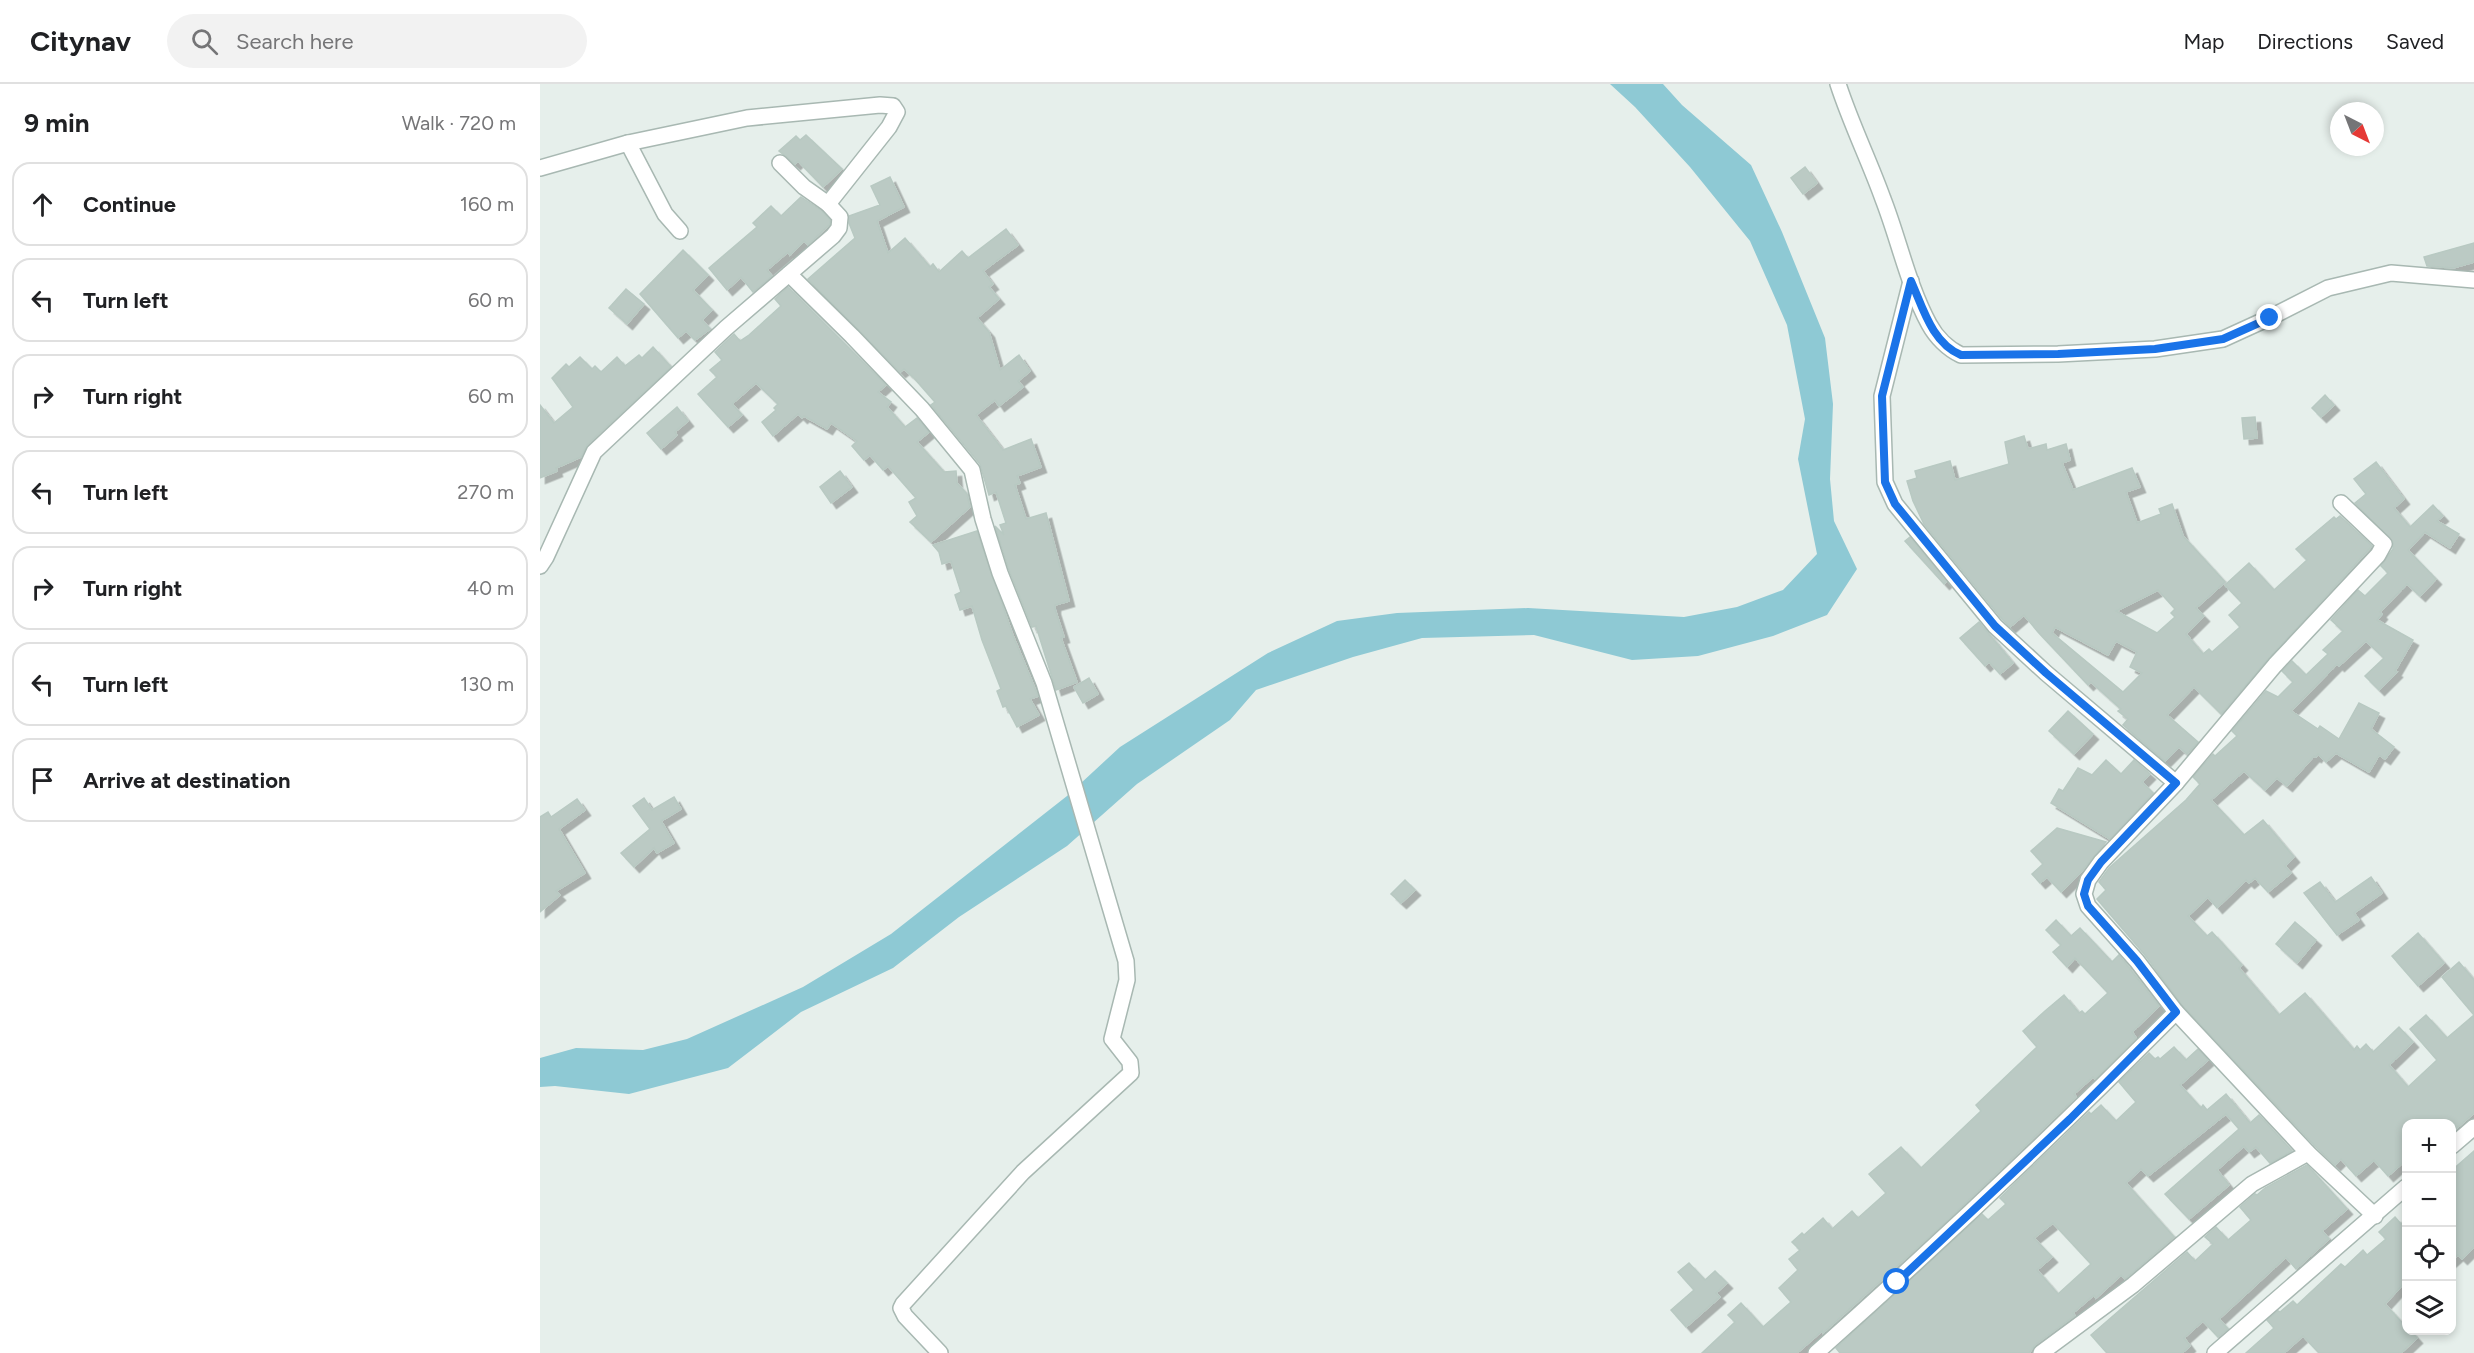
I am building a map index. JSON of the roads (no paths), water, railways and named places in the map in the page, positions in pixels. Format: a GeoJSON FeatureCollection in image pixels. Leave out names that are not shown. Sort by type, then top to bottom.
{"type":"FeatureCollection","features":[{"type":"Feature","properties":{"kind":"street"},"geometry":{"type":"LineString","coordinates":[[1838,84],[1848,116],[1883,197],[1911,281],[1930,325],[1950,350],[1961,355],[2155,349],[2223,339],[2328,288],[2391,273],[2474,280]]}},
{"type":"Feature","properties":{"kind":"street"},"geometry":{"type":"LineString","coordinates":[[540,168],[628,143],[747,118],[855,107],[893,106],[897,112],[889,127],[828,204]]}},
{"type":"Feature","properties":{"kind":"street"},"geometry":{"type":"LineString","coordinates":[[628,143],[665,214],[680,231]]}},
{"type":"Feature","properties":{"kind":"street"},"geometry":{"type":"LineString","coordinates":[[540,566],[548,536],[594,452],[726,328],[833,236],[838,228],[840,217],[780,164]]}},
{"type":"Feature","properties":{"kind":"street"},"geometry":{"type":"LineString","coordinates":[[789,274],[922,409],[972,470],[983,519],[1000,573],[1044,683],[1126,961],[1127,980],[1112,1039],[1130,1062],[1131,1073],[1023,1172],[901,1308],[905,1316],[940,1353]]}},
{"type":"Feature","properties":{"kind":"street"},"geometry":{"type":"LineString","coordinates":[[1911,281],[1882,396],[1885,482],[1895,504],[1995,626],[2046,673],[2176,783]]}},
{"type":"Feature","properties":{"kind":"street"},"geometry":{"type":"LineString","coordinates":[[2341,502],[2384,544],[2378,555],[2275,665],[2176,783],[2101,862],[2088,880],[2084,894],[2088,906],[2137,961],[2176,1012],[2308,1153],[2375,1216]]}},
{"type":"Feature","properties":{"kind":"street"},"geometry":{"type":"LineString","coordinates":[[1816,1353],[1897,1282],[2070,1119],[2176,1012]]}},
{"type":"Feature","properties":{"kind":"street"},"geometry":{"type":"LineString","coordinates":[[2456,1142],[2474,1127]]}},
{"type":"Feature","properties":{"kind":"street"},"geometry":{"type":"LineString","coordinates":[[2041,1353],[2133,1285],[2252,1184],[2308,1153]]}},
{"type":"Feature","properties":{"kind":"street"},"geometry":{"type":"LineString","coordinates":[[2215,1353],[2402,1191]]}},
{"type":"Feature","properties":{"kind":"water"},"geometry":{"type":"Polygon","coordinates":[[[1610,84],[1663,84],[1682,105],[1751,165],[1782,232],[1825,338],[1833,404],[1830,479],[1834,521],[1857,569],[1827,615],[1773,636],[1698,656],[1632,660],[1534,635],[1422,638],[1353,657],[1256,690],[1230,720],[1137,784],[1067,846],[959,917],[893,968],[801,1012],[728,1068],[629,1094],[555,1086],[540,1087],[540,1058],[576,1048],[643,1050],[687,1039],[803,987],[891,934],[1067,796],[1120,747],[1268,653],[1337,621],[1397,613],[1528,608],[1684,617],[1737,607],[1783,590],[1817,554],[1798,459],[1805,419],[1787,325],[1750,241],[1690,167],[1635,107],[1610,84]]]}}]}
